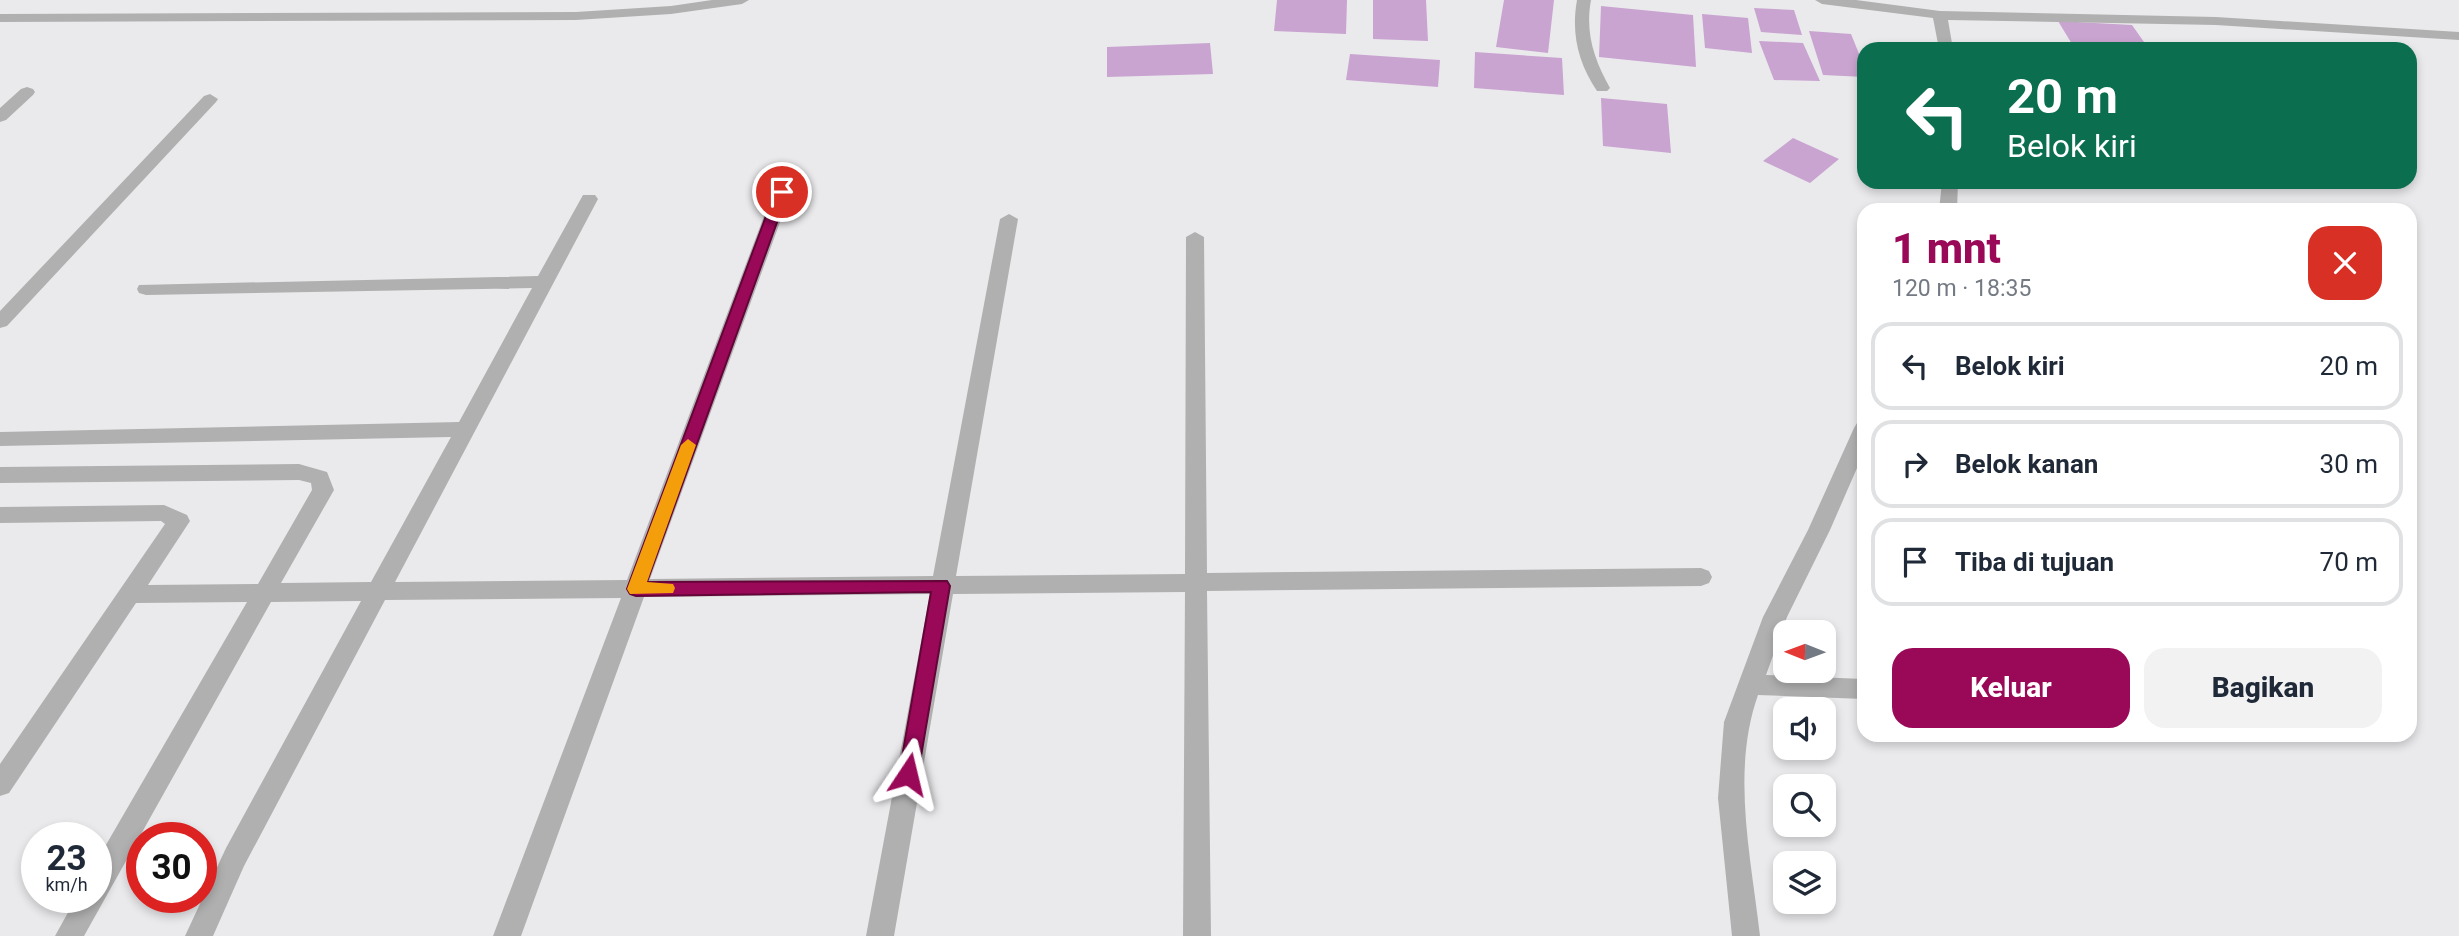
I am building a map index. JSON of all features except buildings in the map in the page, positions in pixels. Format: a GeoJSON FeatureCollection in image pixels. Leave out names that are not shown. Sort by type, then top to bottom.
{"type":"FeatureCollection","features":[{"type":"Feature","properties":{"kind":"street"},"geometry":{"type":"LineString","coordinates":[[0,18],[576,16],[671,10],[742,0]]}},
{"type":"Feature","properties":{"kind":"street"},"geometry":{"type":"LineString","coordinates":[[1584,0],[1580,24],[1581,44],[1602,88]]}},
{"type":"Feature","properties":{"kind":"street"},"geometry":{"type":"LineString","coordinates":[[1822,0],[1940,15],[2216,21],[2459,36]]}},
{"type":"Feature","properties":{"kind":"street"},"geometry":{"type":"LineString","coordinates":[[1940,15],[1945,42]]}},
{"type":"Feature","properties":{"kind":"street"},"geometry":{"type":"LineString","coordinates":[[0,117],[27,92]]}},
{"type":"Feature","properties":{"kind":"street"},"geometry":{"type":"LineString","coordinates":[[0,322],[210,99]]}},
{"type":"Feature","properties":{"kind":"street"},"geometry":{"type":"LineString","coordinates":[[507,936],[782,192]]}},
{"type":"Feature","properties":{"kind":"street"},"geometry":{"type":"LineString","coordinates":[[199,936],[235,857],[589,199]]}},
{"type":"Feature","properties":{"kind":"street"},"geometry":{"type":"LineString","coordinates":[[880,936],[1009,219]]}},
{"type":"Feature","properties":{"kind":"street"},"geometry":{"type":"LineString","coordinates":[[1195,237],[1196,936]]}},
{"type":"Feature","properties":{"kind":"street"},"geometry":{"type":"LineString","coordinates":[[146,289],[544,282]]}},
{"type":"Feature","properties":{"kind":"street"},"geometry":{"type":"LineString","coordinates":[[0,439],[465,429]]}},
{"type":"Feature","properties":{"kind":"street"},"geometry":{"type":"LineString","coordinates":[[1746,936],[1731,798],[1736,722],[1775,617],[1819,530],[1857,444]]}},
{"type":"Feature","properties":{"kind":"street"},"geometry":{"type":"LineString","coordinates":[[0,475],[299,472],[320,478],[323,490],[267,593],[112,860]]}},
{"type":"Feature","properties":{"kind":"street"},"geometry":{"type":"LineString","coordinates":[[0,515],[164,513],[178,521],[0,785]]}},
{"type":"Feature","properties":{"kind":"street"},"geometry":{"type":"LineString","coordinates":[[129,594],[1701,578]]}},
{"type":"Feature","properties":{"kind":"street"},"geometry":{"type":"LineString","coordinates":[[1749,684],[1857,689]]}},
{"type":"Feature","properties":{"kind":"street"},"geometry":{"type":"LineString","coordinates":[[69,936],[82,913]]}},
{"type":"Feature","properties":{"kind":"slow traffic"},"geometry":{"type":"LineString","coordinates":[[667,588],[636,589],[688,445]]}},
{"type":"Feature","properties":{"kind":"route"},"geometry":{"type":"LineString","coordinates":[[782,192],[636,589],[941,586],[908,774]]}}]}
